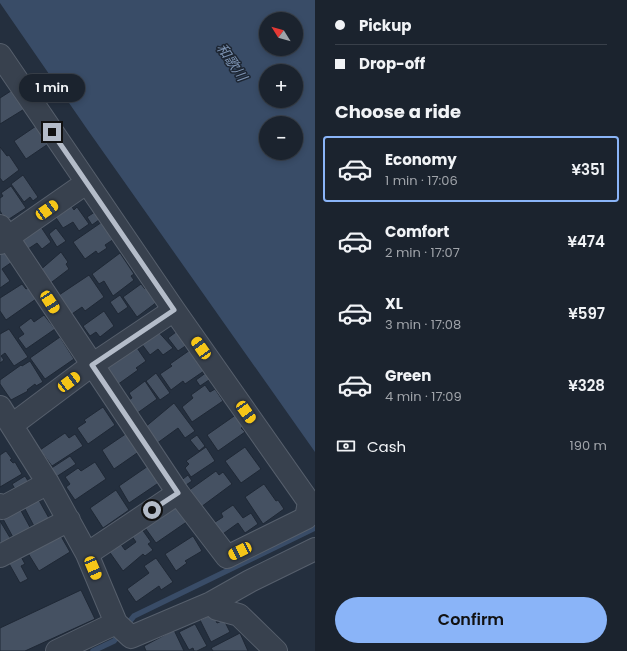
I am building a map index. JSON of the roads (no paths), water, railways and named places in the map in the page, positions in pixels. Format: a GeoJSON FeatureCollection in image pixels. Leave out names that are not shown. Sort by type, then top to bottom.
{"type":"FeatureCollection","features":[{"type":"Feature","properties":{"kind":"street"},"geometry":{"type":"LineString","coordinates":[[0,55],[86,183],[309,502],[306,518],[227,557],[178,493],[3,236],[86,183]]}},
{"type":"Feature","properties":{"kind":"street"},"geometry":{"type":"LineString","coordinates":[[12,425],[92,365],[174,310]]}},
{"type":"Feature","properties":{"kind":"street"},"geometry":{"type":"LineString","coordinates":[[0,407],[48,483],[69,520],[127,637]]}},
{"type":"Feature","properties":{"kind":"street"},"geometry":{"type":"LineString","coordinates":[[0,505],[2,508],[48,483]]}},
{"type":"Feature","properties":{"kind":"street"},"geometry":{"type":"LineString","coordinates":[[87,554],[178,493]]}},
{"type":"Feature","properties":{"kind":"street"},"geometry":{"type":"LineString","coordinates":[[0,556],[69,520]]}},
{"type":"Feature","properties":{"kind":"street"},"geometry":{"type":"LineString","coordinates":[[57,651],[127,637],[211,603],[250,581],[315,549]]}},
{"type":"Feature","properties":{"kind":"street"},"geometry":{"type":"LineString","coordinates":[[211,603],[217,609],[239,615],[276,651]]}},
{"type":"Feature","properties":{"kind":"water","name":"和歌川"},"geometry":{"type":"Polygon","coordinates":[[[0,0],[315,0],[315,452],[0,3],[0,0]]]}},
{"type":"Feature","properties":{"kind":"waterway"},"geometry":{"type":"LineString","coordinates":[[126,626],[134,616],[315,528]]}},
{"type":"Feature","properties":{"kind":"waterway"},"geometry":{"type":"LineString","coordinates":[[93,651],[114,641],[121,633]]}}]}
